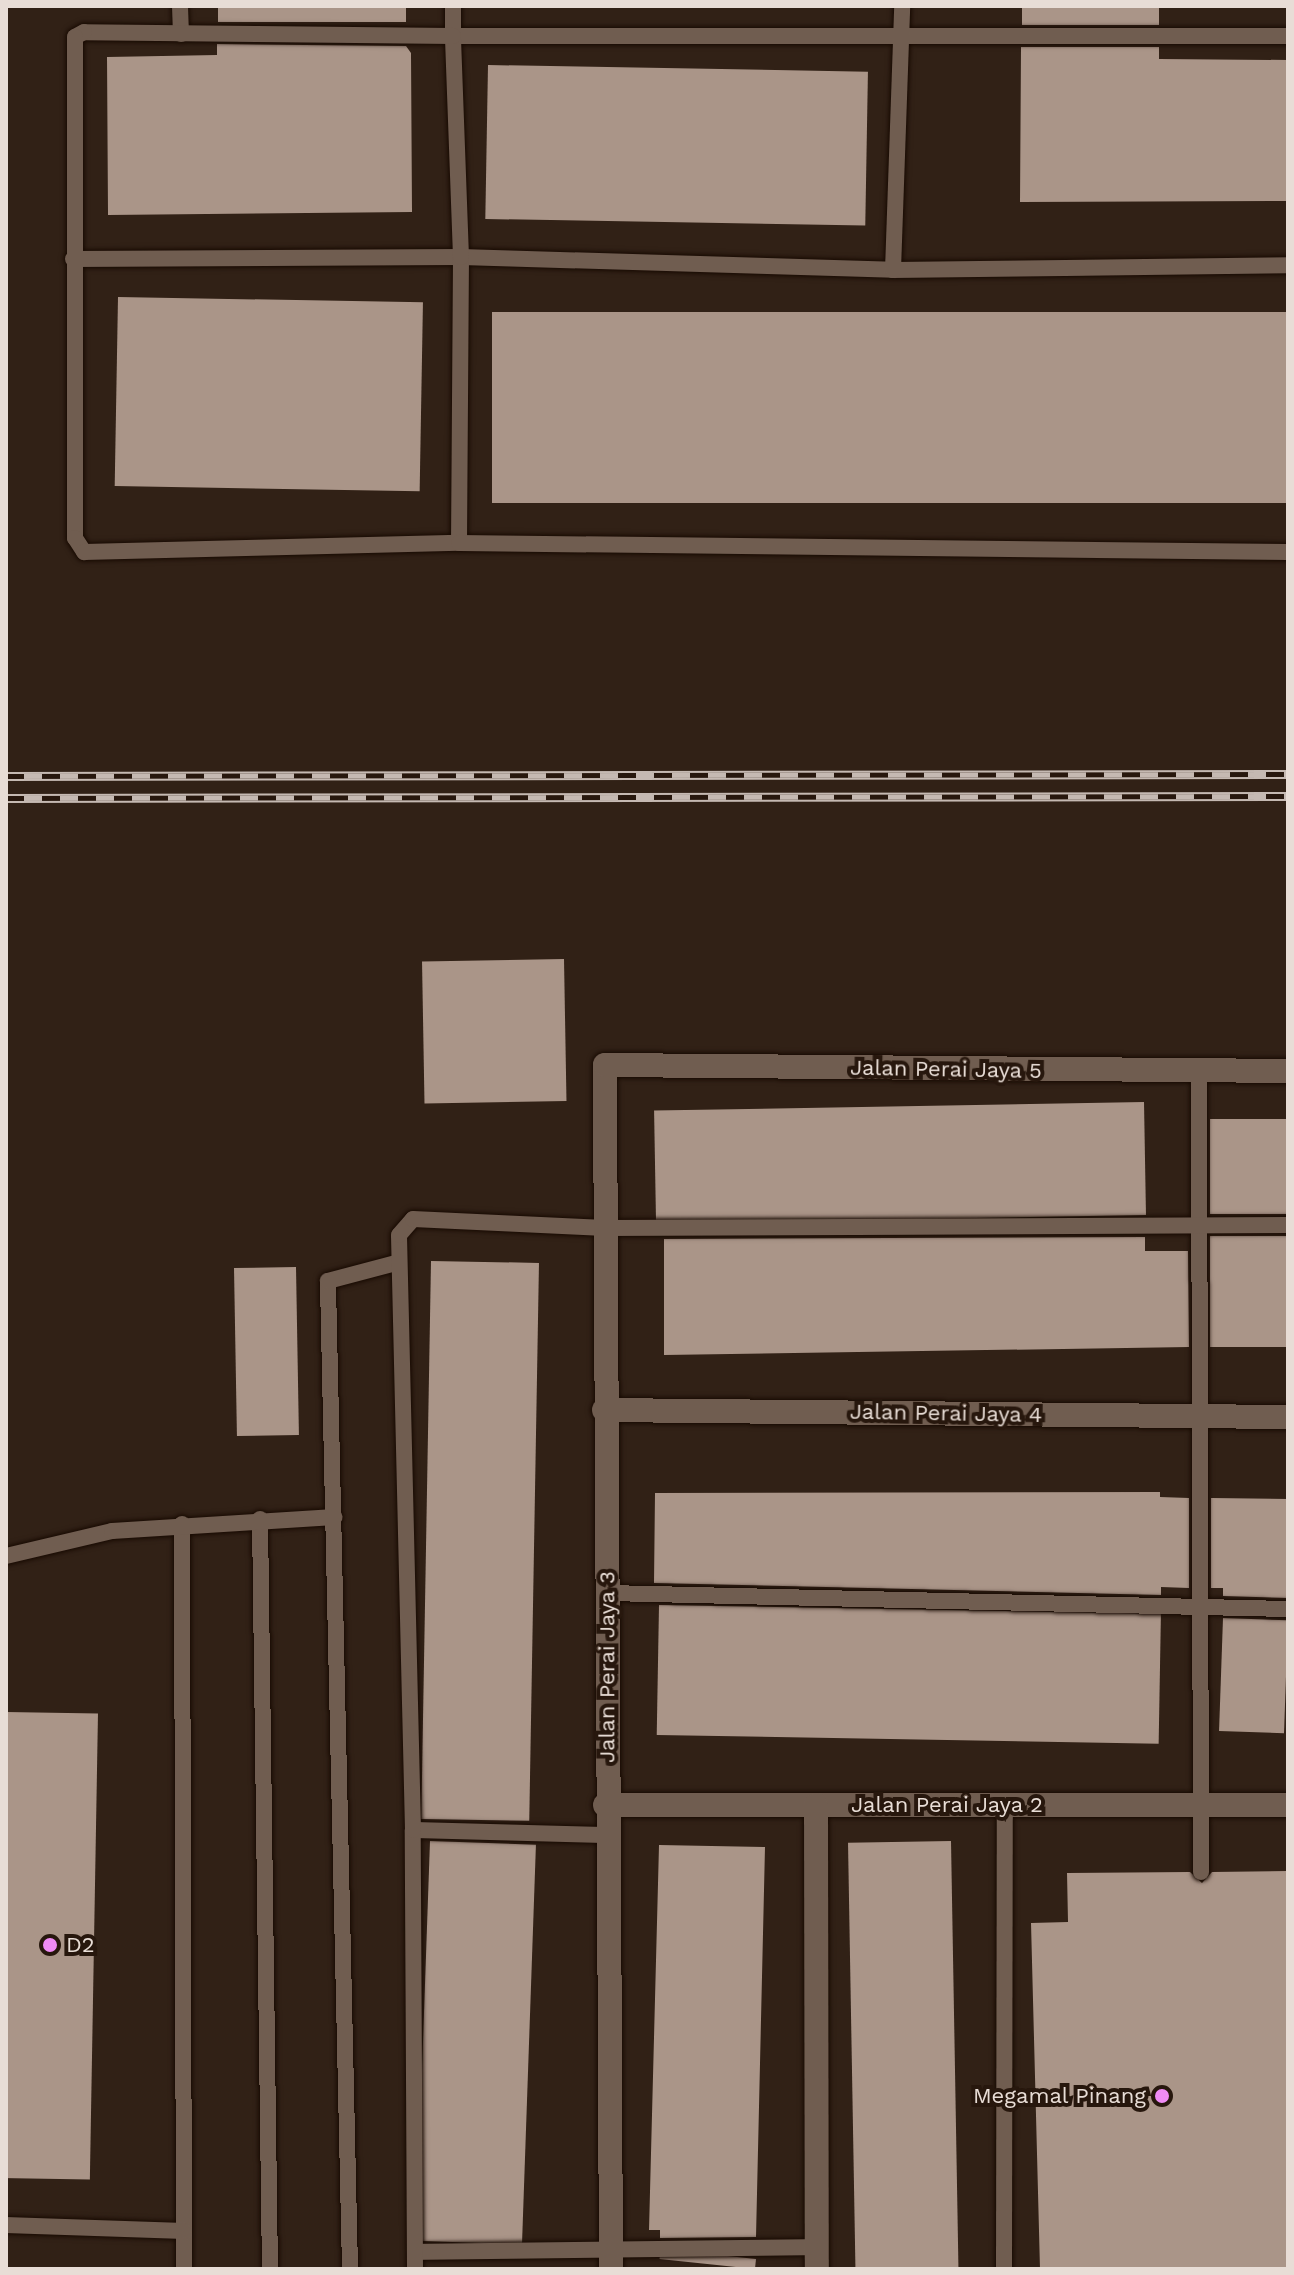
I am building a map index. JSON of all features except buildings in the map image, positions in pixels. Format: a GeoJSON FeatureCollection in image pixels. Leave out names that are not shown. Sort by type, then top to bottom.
{"type":"FeatureCollection","features":[{"type":"Feature","properties":{"kind":"street","name":"Jalan Perai Jaya 5"},"geometry":{"type":"LineString","coordinates":[[605,1065],[1288,1071]]}},
{"type":"Feature","properties":{"kind":"street","name":"Jalan Perai Jaya 3"},"geometry":{"type":"LineString","coordinates":[[605,1065],[604,1410],[608,1593],[605,1835],[611,2259]]}},
{"type":"Feature","properties":{"kind":"street","name":"Jalan Perai Jaya 4"},"geometry":{"type":"LineString","coordinates":[[604,1410],[1288,1417]]}},
{"type":"Feature","properties":{"kind":"street","name":"Jalan Perai Jaya 2"},"geometry":{"type":"LineString","coordinates":[[605,1805],[1288,1805]]}},
{"type":"Feature","properties":{"kind":"street"},"geometry":{"type":"LineString","coordinates":[[816,1805],[817,2258]]}},
{"type":"Feature","properties":{"kind":"lane"},"geometry":{"type":"LineString","coordinates":[[180,6],[181,34]]}},
{"type":"Feature","properties":{"kind":"lane"},"geometry":{"type":"LineString","coordinates":[[453,6],[461,257],[459,543]]}},
{"type":"Feature","properties":{"kind":"lane"},"geometry":{"type":"LineString","coordinates":[[893,270],[902,6]]}},
{"type":"Feature","properties":{"kind":"lane"},"geometry":{"type":"LineString","coordinates":[[1288,36],[453,36],[84,32],[75,37],[73,259],[75,538],[84,552],[459,543],[1288,552]]}},
{"type":"Feature","properties":{"kind":"lane"},"geometry":{"type":"LineString","coordinates":[[73,259],[461,257],[893,270],[1288,265]]}},
{"type":"Feature","properties":{"kind":"lane"},"geometry":{"type":"LineString","coordinates":[[1199,1072],[1201,1872]]}},
{"type":"Feature","properties":{"kind":"lane"},"geometry":{"type":"LineString","coordinates":[[817,2258],[415,2261],[413,1830],[396,1263],[399,1235],[413,1219],[605,1228],[1288,1225]]}},
{"type":"Feature","properties":{"kind":"lane"},"geometry":{"type":"LineString","coordinates":[[350,2269],[328,1281],[396,1263]]}},
{"type":"Feature","properties":{"kind":"lane"},"geometry":{"type":"LineString","coordinates":[[6,1556],[112,1531],[260,1519],[335,1517]]}},
{"type":"Feature","properties":{"kind":"lane"},"geometry":{"type":"LineString","coordinates":[[260,1519],[270,2269]]}},
{"type":"Feature","properties":{"kind":"lane"},"geometry":{"type":"LineString","coordinates":[[182,1524],[184,2269]]}},
{"type":"Feature","properties":{"kind":"lane"},"geometry":{"type":"LineString","coordinates":[[608,1593],[1288,1609]]}},
{"type":"Feature","properties":{"kind":"lane"},"geometry":{"type":"LineString","coordinates":[[1004,2269],[1005,1805]]}},
{"type":"Feature","properties":{"kind":"lane"},"geometry":{"type":"LineString","coordinates":[[413,1830],[605,1835]]}},
{"type":"Feature","properties":{"kind":"lane"},"geometry":{"type":"LineString","coordinates":[[6,2225],[184,2231]]}},
{"type":"Feature","properties":{"kind":"railway"},"geometry":{"type":"LineString","coordinates":[[6,776],[1288,774]]}},
{"type":"Feature","properties":{"kind":"railway"},"geometry":{"type":"LineString","coordinates":[[6,798],[1288,796]]}},
{"type":"Feature","properties":{"kind":"place","name":"D2"},"geometry":{"type":"Point","coordinates":[50,1945]}},
{"type":"Feature","properties":{"kind":"place","name":"Megamal Pinang"},"geometry":{"type":"Point","coordinates":[1162,2096]}}]}
